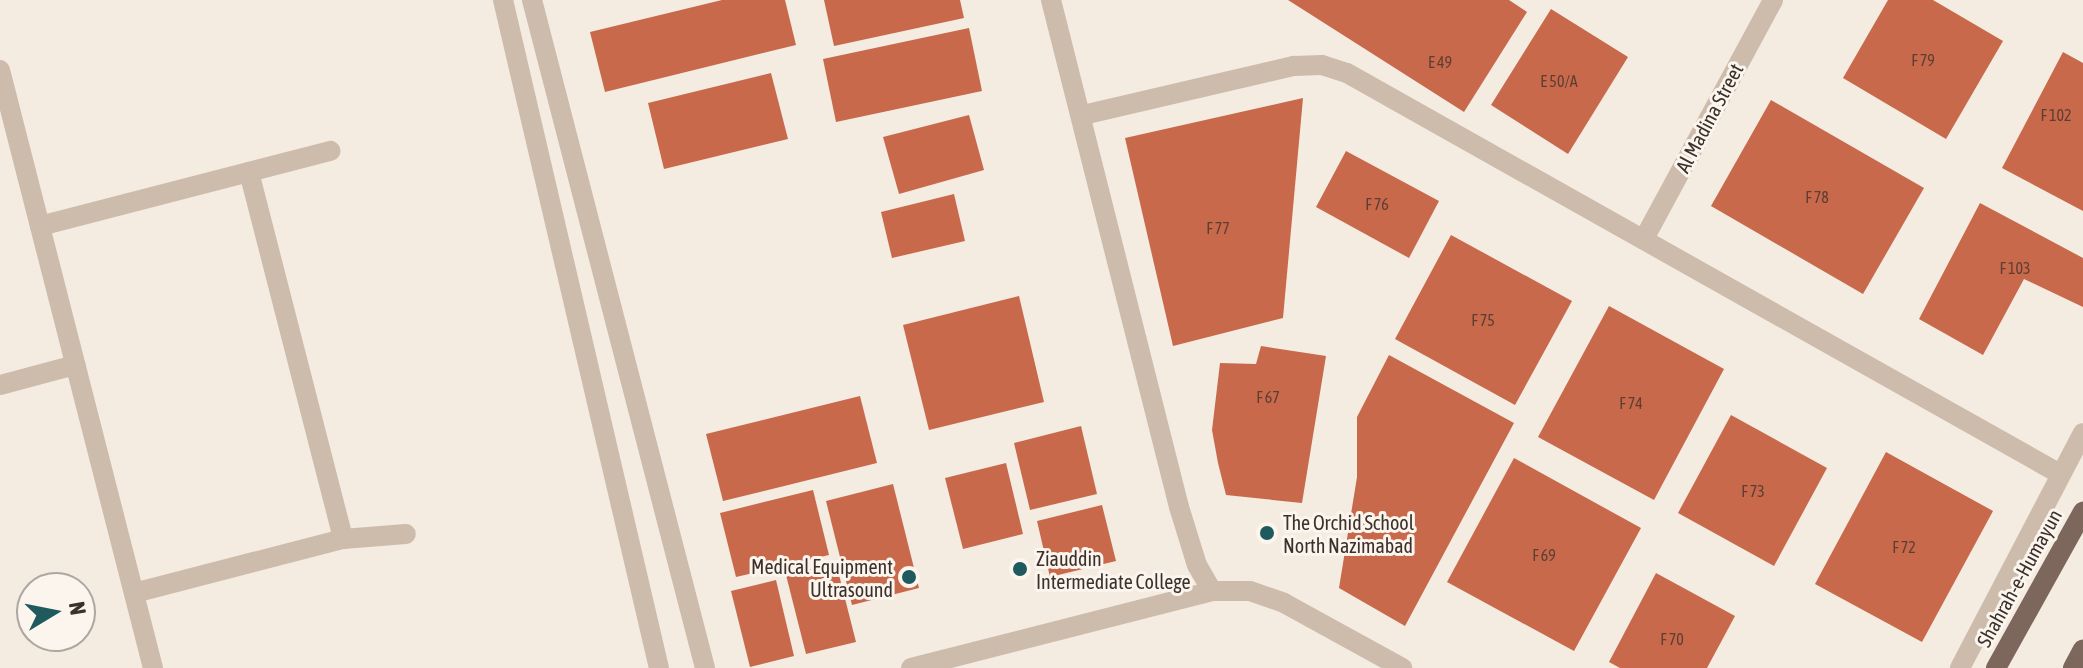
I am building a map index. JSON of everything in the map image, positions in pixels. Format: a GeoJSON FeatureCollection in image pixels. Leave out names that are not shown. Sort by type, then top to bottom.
{"type":"FeatureCollection","features":[{"type":"Feature","properties":{"kind":"main road","name":"Shahrah-e-Humayun"},"geometry":{"type":"LineString","coordinates":[[1996,668],[2083,512]]}},
{"type":"Feature","properties":{"kind":"main road"},"geometry":{"type":"LineString","coordinates":[[2073,668],[2083,649]]}},
{"type":"Feature","properties":{"kind":"street"},"geometry":{"type":"LineString","coordinates":[[503,0],[659,668]]}},
{"type":"Feature","properties":{"kind":"street"},"geometry":{"type":"LineString","coordinates":[[532,0],[705,668]]}},
{"type":"Feature","properties":{"kind":"street"},"geometry":{"type":"LineString","coordinates":[[1051,0],[1083,115],[1179,507],[1197,565],[1212,591]]}},
{"type":"Feature","properties":{"kind":"street","name":"Al Madina Street"},"geometry":{"type":"LineString","coordinates":[[1645,237],[1773,0]]}},
{"type":"Feature","properties":{"kind":"street"},"geometry":{"type":"LineString","coordinates":[[1083,115],[1294,66],[1322,65],[1347,73],[1645,237],[2060,474]]}},
{"type":"Feature","properties":{"kind":"street"},"geometry":{"type":"LineString","coordinates":[[0,70],[153,668]]}},
{"type":"Feature","properties":{"kind":"street"},"geometry":{"type":"LineString","coordinates":[[40,226],[330,151]]}},
{"type":"Feature","properties":{"kind":"street"},"geometry":{"type":"LineString","coordinates":[[249,172],[343,539]]}},
{"type":"Feature","properties":{"kind":"street"},"geometry":{"type":"LineString","coordinates":[[0,385],[75,365]]}},
{"type":"Feature","properties":{"kind":"street"},"geometry":{"type":"LineString","coordinates":[[1960,668],[2083,433]]}},
{"type":"Feature","properties":{"kind":"street"},"geometry":{"type":"LineString","coordinates":[[134,593],[343,539],[406,534]]}},
{"type":"Feature","properties":{"kind":"street"},"geometry":{"type":"LineString","coordinates":[[911,668],[1212,591],[1250,591],[1284,603],[1402,668]]}},
{"type":"Feature","properties":{"kind":"building"},"geometry":{"type":"Polygon","coordinates":[[[722,0],[785,0],[796,45],[605,92],[590,32],[722,0]]]}},
{"type":"Feature","properties":{"kind":"building"},"geometry":{"type":"Polygon","coordinates":[[[824,0],[960,0],[964,18],[834,46],[824,0]]]}},
{"type":"Feature","properties":{"kind":"building"},"geometry":{"type":"Polygon","coordinates":[[[1288,0],[1509,0],[1527,12],[1464,112],[1288,0]]]}},
{"type":"Feature","properties":{"kind":"building"},"geometry":{"type":"Polygon","coordinates":[[[1888,0],[1933,0],[2003,41],[1946,139],[1843,78],[1888,0]]]}},
{"type":"Feature","properties":{"kind":"building"},"geometry":{"type":"Polygon","coordinates":[[[1551,9],[1628,57],[1568,154],[1491,105],[1551,9]]]}},
{"type":"Feature","properties":{"kind":"building"},"geometry":{"type":"Polygon","coordinates":[[[969,28],[982,91],[836,122],[823,59],[969,28]]]}},
{"type":"Feature","properties":{"kind":"building"},"geometry":{"type":"Polygon","coordinates":[[[2063,52],[2083,63],[2083,211],[2002,168],[2063,52]]]}},
{"type":"Feature","properties":{"kind":"building"},"geometry":{"type":"Polygon","coordinates":[[[771,73],[788,139],[664,169],[648,103],[771,73]]]}},
{"type":"Feature","properties":{"kind":"building"},"geometry":{"type":"Polygon","coordinates":[[[1303,98],[1283,318],[1173,346],[1125,138],[1303,98]]]}},
{"type":"Feature","properties":{"kind":"building"},"geometry":{"type":"Polygon","coordinates":[[[1771,100],[1924,188],[1863,294],[1711,206],[1771,100]]]}},
{"type":"Feature","properties":{"kind":"building"},"geometry":{"type":"Polygon","coordinates":[[[969,115],[984,170],[899,194],[883,137],[969,115]]]}},
{"type":"Feature","properties":{"kind":"building"},"geometry":{"type":"Polygon","coordinates":[[[1346,151],[1439,201],[1409,258],[1316,207],[1346,151]]]}},
{"type":"Feature","properties":{"kind":"building"},"geometry":{"type":"Polygon","coordinates":[[[954,194],[965,241],[892,258],[881,212],[954,194]]]}},
{"type":"Feature","properties":{"kind":"building"},"geometry":{"type":"Polygon","coordinates":[[[1980,203],[2083,258],[2083,307],[2024,279],[1983,355],[1919,319],[1980,203]]]}},
{"type":"Feature","properties":{"kind":"building"},"geometry":{"type":"Polygon","coordinates":[[[1451,235],[1572,301],[1515,405],[1395,339],[1451,235]]]}},
{"type":"Feature","properties":{"kind":"building"},"geometry":{"type":"Polygon","coordinates":[[[1019,296],[1044,402],[929,430],[903,325],[1019,296]]]}},
{"type":"Feature","properties":{"kind":"building"},"geometry":{"type":"Polygon","coordinates":[[[1609,306],[1724,369],[1654,500],[1538,437],[1609,306]]]}},
{"type":"Feature","properties":{"kind":"building"},"geometry":{"type":"Polygon","coordinates":[[[1261,346],[1326,356],[1302,503],[1226,495],[1212,430],[1220,363],[1256,364],[1261,346]]]}},
{"type":"Feature","properties":{"kind":"building"},"geometry":{"type":"Polygon","coordinates":[[[1389,355],[1514,423],[1405,626],[1339,588],[1357,477],[1357,417],[1389,355]]]}},
{"type":"Feature","properties":{"kind":"building"},"geometry":{"type":"Polygon","coordinates":[[[860,396],[877,463],[723,501],[706,434],[860,396]]]}},
{"type":"Feature","properties":{"kind":"building"},"geometry":{"type":"Polygon","coordinates":[[[1731,415],[1827,468],[1774,566],[1678,513],[1731,415]]]}},
{"type":"Feature","properties":{"kind":"building"},"geometry":{"type":"Polygon","coordinates":[[[1081,426],[1097,494],[1030,510],[1014,443],[1081,426]]]}},
{"type":"Feature","properties":{"kind":"building"},"geometry":{"type":"Polygon","coordinates":[[[1886,452],[1993,511],[1922,642],[1815,584],[1886,452]]]}},
{"type":"Feature","properties":{"kind":"building"},"geometry":{"type":"Polygon","coordinates":[[[1514,458],[1641,528],[1574,651],[1447,582],[1514,458]]]}},
{"type":"Feature","properties":{"kind":"building"},"geometry":{"type":"Polygon","coordinates":[[[1006,463],[1023,534],[963,549],[945,478],[1006,463]]]}},
{"type":"Feature","properties":{"kind":"building"},"geometry":{"type":"Polygon","coordinates":[[[893,484],[919,588],[852,605],[826,501],[893,484]]]}},
{"type":"Feature","properties":{"kind":"building"},"geometry":{"type":"Polygon","coordinates":[[[813,490],[829,555],[736,577],[720,513],[813,490]]]}},
{"type":"Feature","properties":{"kind":"building"},"geometry":{"type":"Polygon","coordinates":[[[1102,505],[1116,561],[1050,577],[1037,521],[1102,505]]]}},
{"type":"Feature","properties":{"kind":"building"},"geometry":{"type":"Polygon","coordinates":[[[836,563],[856,642],[806,654],[786,575],[836,563]]]}},
{"type":"Feature","properties":{"kind":"building"},"geometry":{"type":"Polygon","coordinates":[[[1656,573],[1735,616],[1707,668],[1620,668],[1609,662],[1656,573]]]}},
{"type":"Feature","properties":{"kind":"building"},"geometry":{"type":"Polygon","coordinates":[[[776,580],[794,656],[750,667],[731,591],[776,580]]]}},
{"type":"Feature","properties":{"kind":"place","name":"The Orchid School North Nazimabad"},"geometry":{"type":"Point","coordinates":[1267,533]}},
{"type":"Feature","properties":{"kind":"place","name":"Ziauddin Intermediate College"},"geometry":{"type":"Point","coordinates":[1020,569]}},
{"type":"Feature","properties":{"kind":"place","name":"Medical Equipment Ultrasound"},"geometry":{"type":"Point","coordinates":[909,577]}}]}
